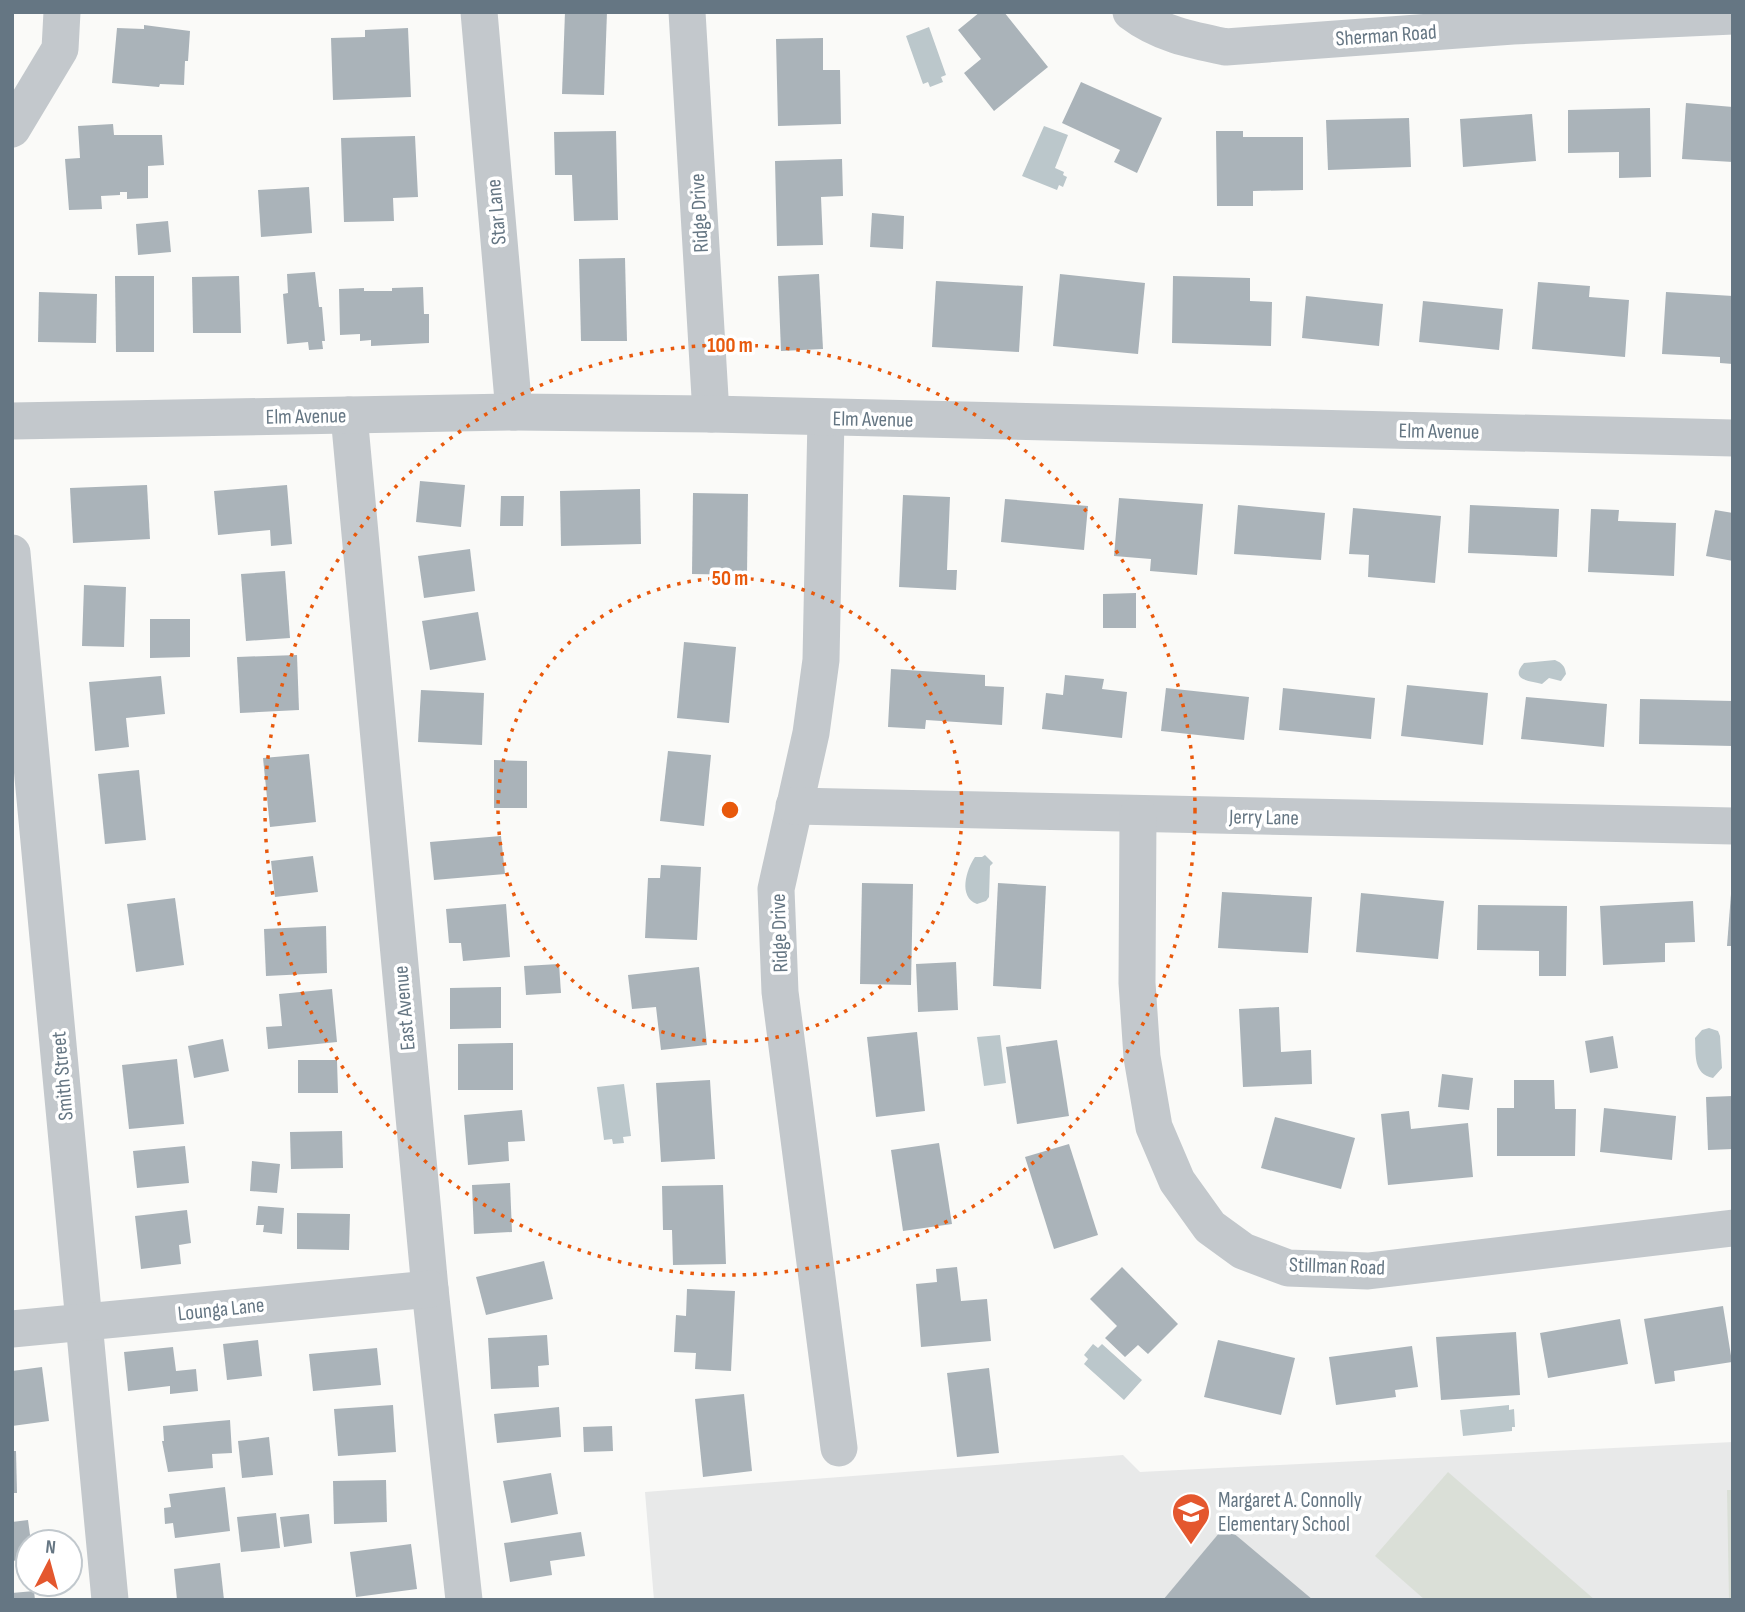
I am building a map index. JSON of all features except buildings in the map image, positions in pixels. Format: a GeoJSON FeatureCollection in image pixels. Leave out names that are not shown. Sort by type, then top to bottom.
{"type":"FeatureCollection","features":[{"type":"Feature","properties":{"kind":"street"},"geometry":{"type":"LineString","coordinates":[[12,129],[60,49],[62,12]]}},
{"type":"Feature","properties":{"kind":"street","name":"Star Lane"},"geometry":{"type":"LineString","coordinates":[[479,12],[514,412]]}},
{"type":"Feature","properties":{"kind":"street","name":"Ridge Drive"},"geometry":{"type":"LineString","coordinates":[[687,12],[711,414]]}},
{"type":"Feature","properties":{"kind":"street","name":"Sherman Road"},"geometry":{"type":"LineString","coordinates":[[1131,12],[1148,25],[1184,39],[1226,47],[1513,26],[1733,16]]}},
{"type":"Feature","properties":{"kind":"street","name":"Elm Avenue"},"geometry":{"type":"LineString","coordinates":[[12,421],[514,412],[711,414],[1733,438]]}},
{"type":"Feature","properties":{"kind":"street","name":"East Avenue"},"geometry":{"type":"LineString","coordinates":[[349,415],[430,1289],[464,1600]]}},
{"type":"Feature","properties":{"kind":"street","name":"Ridge Drive"},"geometry":{"type":"LineString","coordinates":[[826,418],[821,660],[811,733],[776,889],[780,992],[839,1448]]}},
{"type":"Feature","properties":{"kind":"street","name":"Smith Street"},"geometry":{"type":"LineString","coordinates":[[12,552],[110,1600]]}},
{"type":"Feature","properties":{"kind":"street","name":"Jerry Lane"},"geometry":{"type":"LineString","coordinates":[[794,806],[1733,826]]}},
{"type":"Feature","properties":{"kind":"street","name":"Stillman Road"},"geometry":{"type":"LineString","coordinates":[[1138,815],[1137,983],[1142,1057],[1154,1127],[1177,1181],[1210,1227],[1243,1251],[1288,1268],[1368,1271],[1733,1228]]}},
{"type":"Feature","properties":{"kind":"street","name":"Lounga Lane"},"geometry":{"type":"LineString","coordinates":[[12,1329],[430,1289]]}},
{"type":"Feature","properties":{"kind":"shaded area"},"geometry":{"type":"Polygon","coordinates":[[[929,27],[946,75],[941,77],[943,82],[930,87],[928,82],[923,84],[906,36],[929,27]]]}},
{"type":"Feature","properties":{"kind":"shaded area"},"geometry":{"type":"Polygon","coordinates":[[[1044,126],[1068,135],[1055,168],[1064,172],[1063,175],[1067,177],[1063,187],[1059,185],[1057,190],[1022,176],[1044,126]]]}},
{"type":"Feature","properties":{"kind":"shaded area"},"geometry":{"type":"Polygon","coordinates":[[[1555,660],[1563,665],[1566,671],[1561,681],[1549,678],[1542,684],[1520,677],[1520,669],[1524,663],[1555,660]]]}},
{"type":"Feature","properties":{"kind":"shaded area"},"geometry":{"type":"Polygon","coordinates":[[[985,855],[993,863],[990,866],[989,897],[977,904],[967,896],[965,883],[975,857],[985,855]]]}},
{"type":"Feature","properties":{"kind":"shaded area"},"geometry":{"type":"Polygon","coordinates":[[[1709,1028],[1718,1031],[1720,1036],[1722,1068],[1713,1078],[1702,1072],[1696,1057],[1695,1038],[1702,1030],[1709,1028]]]}},
{"type":"Feature","properties":{"kind":"shaded area"},"geometry":{"type":"Polygon","coordinates":[[[1000,1035],[1006,1083],[984,1086],[977,1037],[1000,1035]]]}},
{"type":"Feature","properties":{"kind":"shaded area"},"geometry":{"type":"Polygon","coordinates":[[[624,1084],[631,1136],[623,1137],[624,1143],[613,1144],[612,1139],[604,1140],[597,1087],[624,1084]]]}},
{"type":"Feature","properties":{"kind":"shaded area"},"geometry":{"type":"Polygon","coordinates":[[[1093,1344],[1098,1348],[1102,1344],[1142,1380],[1124,1400],[1084,1364],[1088,1359],[1084,1355],[1093,1344]]]}},
{"type":"Feature","properties":{"kind":"shaded area"},"geometry":{"type":"Polygon","coordinates":[[[1509,1405],[1509,1410],[1514,1409],[1515,1427],[1512,1427],[1512,1431],[1463,1436],[1460,1410],[1509,1405]]]}},
{"type":"Feature","properties":{"kind":"shaded area","name":"Margaret A. Connolly Elementary School"},"geometry":{"type":"Polygon","coordinates":[[[1733,1442],[1733,1600],[654,1600],[645,1492],[1123,1455],[1140,1472],[1733,1442]]]}},
{"type":"Feature","properties":{"kind":"shaded area"},"geometry":{"type":"Polygon","coordinates":[[[1448,1472],[1595,1600],[1425,1600],[1375,1556],[1448,1472]]]}},
{"type":"Feature","properties":{"kind":"shaded area"},"geometry":{"type":"Polygon","coordinates":[[[1727,1490],[1733,1490],[1733,1600],[1729,1600],[1727,1490]]]}},
{"type":"Feature","properties":{"kind":"place","name":"Margaret A. Connolly Elementary School"},"geometry":{"type":"Point","coordinates":[1191,1546]}}]}
